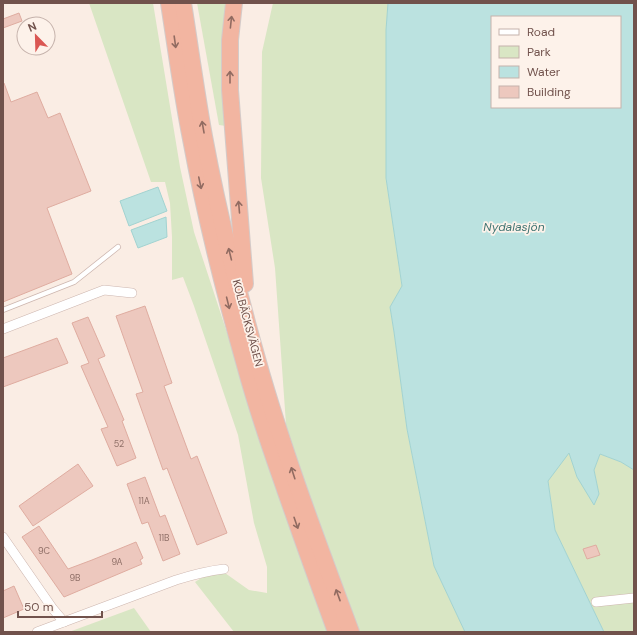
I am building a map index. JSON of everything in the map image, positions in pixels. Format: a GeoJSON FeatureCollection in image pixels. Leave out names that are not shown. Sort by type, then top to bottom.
{"type":"FeatureCollection","features":[{"type":"Feature","properties":{"kind":"highway","name":"KOLBÄCKSVÄGEN"},"geometry":{"type":"LineString","coordinates":[[169,3],[180,80],[191,140],[206,212],[229,308],[261,420],[336,632]]}},
{"type":"Feature","properties":{"kind":"highway","name":"KOLBÄCKSVÄGEN"},"geometry":{"type":"LineString","coordinates":[[183,3],[204,136],[227,241],[246,316],[272,407],[297,485],[351,632]]}},
{"type":"Feature","properties":{"kind":"highway"},"geometry":{"type":"LineString","coordinates":[[234,3],[230,40],[230,90],[245,276],[246,316]]}},
{"type":"Feature","properties":{"kind":"street"},"geometry":{"type":"LineString","coordinates":[[3,329],[104,290],[132,293]]}},
{"type":"Feature","properties":{"kind":"street"},"geometry":{"type":"LineString","coordinates":[[3,537],[64,622]]}},
{"type":"Feature","properties":{"kind":"street"},"geometry":{"type":"LineString","coordinates":[[37,632],[194,574],[224,569]]}},
{"type":"Feature","properties":{"kind":"street"},"geometry":{"type":"LineString","coordinates":[[596,602],[634,598]]}},
{"type":"Feature","properties":{"kind":"lane"},"geometry":{"type":"LineString","coordinates":[[3,310],[74,282],[118,247]]}},
{"type":"Feature","properties":{"kind":"green space"},"geometry":{"type":"Polygon","coordinates":[[[89,3],[153,3],[180,167],[194,232],[273,473],[289,467],[275,268],[261,178],[262,52],[273,3],[388,3],[386,30],[386,178],[402,286],[390,307],[407,429],[434,566],[465,632],[234,632],[195,582],[206,575],[225,573],[249,590],[267,593],[267,567],[254,523],[238,435],[183,277],[172,280],[170,203],[165,182],[151,182],[89,3]]]}},
{"type":"Feature","properties":{"kind":"green space"},"geometry":{"type":"Polygon","coordinates":[[[197,3],[228,3],[226,126],[219,125],[197,3]]]}},
{"type":"Feature","properties":{"kind":"green space"},"geometry":{"type":"Polygon","coordinates":[[[569,452],[577,477],[599,494],[594,470],[600,454],[621,462],[634,470],[634,632],[604,632],[555,530],[548,481],[569,452]]]}},
{"type":"Feature","properties":{"kind":"green space"},"geometry":{"type":"Polygon","coordinates":[[[134,608],[151,632],[69,632],[134,608]]]}},
{"type":"Feature","properties":{"kind":"water","name":"Nydalasjön"},"geometry":{"type":"Polygon","coordinates":[[[388,3],[634,3],[634,470],[621,462],[600,454],[594,470],[599,494],[594,505],[577,477],[569,453],[548,481],[555,530],[604,632],[465,632],[434,566],[407,429],[390,307],[402,286],[386,178],[386,30],[388,3]]]}},
{"type":"Feature","properties":{"kind":"water"},"geometry":{"type":"Polygon","coordinates":[[[158,187],[167,211],[129,226],[120,201],[158,187]]]}},
{"type":"Feature","properties":{"kind":"water"},"geometry":{"type":"Polygon","coordinates":[[[166,217],[167,237],[138,248],[131,230],[166,217]]]}},
{"type":"Feature","properties":{"kind":"building"},"geometry":{"type":"Polygon","coordinates":[[[19,13],[20,16],[16,16],[16,23],[3,28],[3,19],[19,13]]]}},
{"type":"Feature","properties":{"kind":"building"},"geometry":{"type":"Polygon","coordinates":[[[4,83],[11,102],[37,92],[48,118],[60,113],[91,191],[47,208],[72,274],[3,302],[3,84],[4,83]]]}},
{"type":"Feature","properties":{"kind":"building"},"geometry":{"type":"Polygon","coordinates":[[[145,306],[172,383],[164,386],[191,459],[197,456],[227,533],[197,545],[167,468],[163,470],[136,394],[143,392],[116,316],[145,306]]]}},
{"type":"Feature","properties":{"kind":"building"},"geometry":{"type":"Polygon","coordinates":[[[88,317],[105,356],[98,359],[124,420],[122,421],[136,458],[117,466],[101,429],[108,427],[81,366],[89,363],[72,323],[88,317]]]}},
{"type":"Feature","properties":{"kind":"building"},"geometry":{"type":"Polygon","coordinates":[[[57,338],[68,363],[3,387],[3,358],[57,338]]]}},
{"type":"Feature","properties":{"kind":"building"},"geometry":{"type":"Polygon","coordinates":[[[78,464],[93,486],[33,526],[19,506],[78,464]]]}},
{"type":"Feature","properties":{"kind":"building"},"geometry":{"type":"Polygon","coordinates":[[[145,477],[160,517],[165,515],[180,554],[163,561],[148,522],[142,524],[127,484],[145,477]]]}},
{"type":"Feature","properties":{"kind":"building"},"geometry":{"type":"Polygon","coordinates":[[[39,526],[68,569],[136,542],[143,558],[140,560],[142,564],[64,597],[22,537],[39,526]]]}},
{"type":"Feature","properties":{"kind":"building"},"geometry":{"type":"Polygon","coordinates":[[[596,545],[600,555],[587,559],[583,549],[596,545]]]}},
{"type":"Feature","properties":{"kind":"building"},"geometry":{"type":"Polygon","coordinates":[[[14,586],[24,609],[3,618],[3,591],[14,586]]]}}]}
